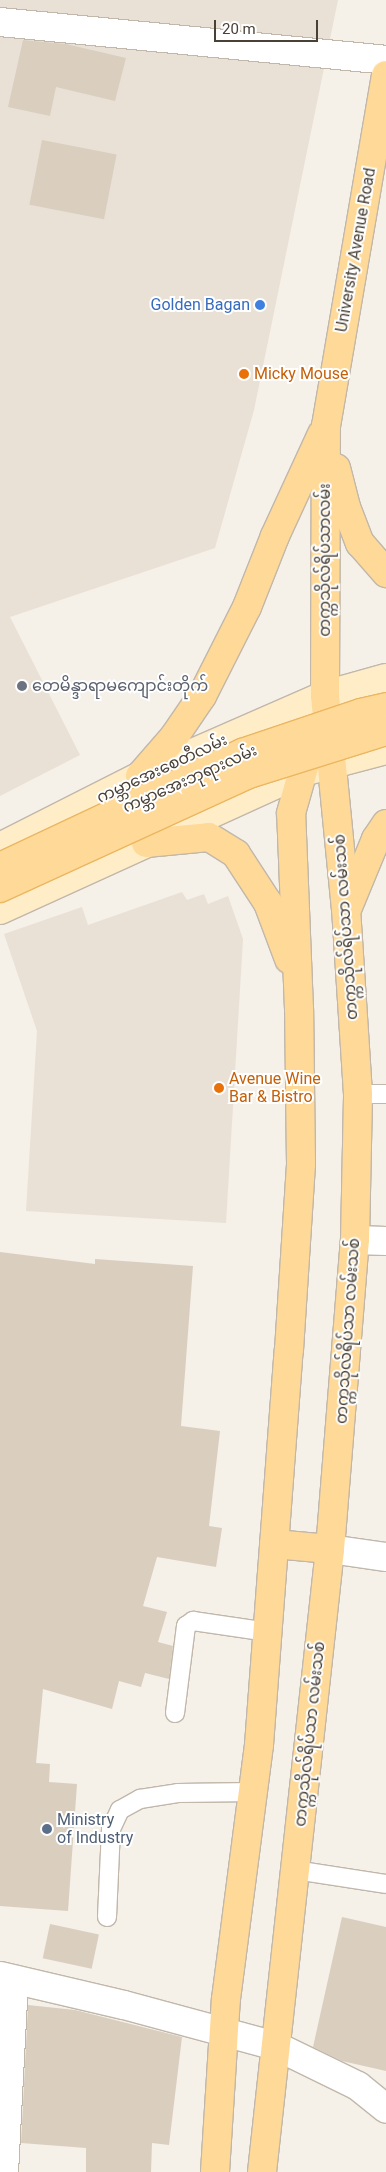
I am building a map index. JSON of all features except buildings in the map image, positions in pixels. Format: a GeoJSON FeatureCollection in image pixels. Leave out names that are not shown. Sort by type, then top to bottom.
{"type":"FeatureCollection","features":[{"type":"Feature","properties":{"kind":"main road","name":"University Avenue Road"},"geometry":{"type":"LineString","coordinates":[[326,426],[386,75]]}},
{"type":"Feature","properties":{"kind":"main road"},"geometry":{"type":"LineString","coordinates":[[326,426],[346,507],[360,543],[386,573]]}},
{"type":"Feature","properties":{"kind":"main road"},"geometry":{"type":"LineString","coordinates":[[140,776],[174,737],[202,696],[247,607],[275,536],[326,426]]}},
{"type":"Feature","properties":{"kind":"main road","name":"တက္ကသိုလ်ရိပ်သာလမ်း"},"geometry":{"type":"LineString","coordinates":[[325,695],[326,426]]}},
{"type":"Feature","properties":{"kind":"main road"},"geometry":{"type":"LineString","coordinates":[[215,2172],[226,1999],[259,1745],[301,1164],[291,813],[325,695],[386,678]]}},
{"type":"Feature","properties":{"kind":"main road","name":"တက္ကသိုလ်ရိပ်သာ လမ်းသစ်"},"geometry":{"type":"LineString","coordinates":[[262,2172],[330,1549],[355,1240],[358,1094],[346,910],[325,695]]}},
{"type":"Feature","properties":{"kind":"main road","name":"ကမ္ဘာအေးစေတီလမ်း"},"geometry":{"type":"LineString","coordinates":[[0,846],[140,776],[325,695]]}},
{"type":"Feature","properties":{"kind":"main road","name":"ကမ္ဘာအေးဘုရားလမ်း"},"geometry":{"type":"LineString","coordinates":[[0,867],[242,753],[361,713],[386,707]]}},
{"type":"Feature","properties":{"kind":"main road","name":"ကမ္ဘာအေးဘုရားလမ်း"},"geometry":{"type":"LineString","coordinates":[[0,888],[249,774],[386,731]]}},
{"type":"Feature","properties":{"kind":"main road"},"geometry":{"type":"LineString","coordinates":[[0,910],[303,772],[386,750]]}},
{"type":"Feature","properties":{"kind":"main road"},"geometry":{"type":"LineString","coordinates":[[346,910],[376,839],[386,824]]}},
{"type":"Feature","properties":{"kind":"main road"},"geometry":{"type":"LineString","coordinates":[[146,843],[208,837],[236,854],[268,904],[297,980]]}},
{"type":"Feature","properties":{"kind":"main road"},"geometry":{"type":"LineString","coordinates":[[274,1544],[330,1549]]}},
{"type":"Feature","properties":{"kind":"street"},"geometry":{"type":"LineString","coordinates":[[0,22],[386,60]]}},
{"type":"Feature","properties":{"kind":"street"},"geometry":{"type":"LineString","coordinates":[[355,1240],[386,1241]]}},
{"type":"Feature","properties":{"kind":"street"},"geometry":{"type":"LineString","coordinates":[[330,1549],[386,1557]]}},
{"type":"Feature","properties":{"kind":"street"},"geometry":{"type":"LineString","coordinates":[[4,2172],[7,1978],[124,2005],[276,2046],[358,2086],[386,2109]]}},
{"type":"Feature","properties":{"kind":"lane"},"geometry":{"type":"LineString","coordinates":[[358,1094],[386,1094]]}},
{"type":"Feature","properties":{"kind":"lane"},"geometry":{"type":"LineString","coordinates":[[175,1712],[186,1626],[193,1620],[268,1632]]}},
{"type":"Feature","properties":{"kind":"lane"},"geometry":{"type":"LineString","coordinates":[[108,1917],[111,1829],[120,1810],[140,1799],[178,1793],[253,1792]]}},
{"type":"Feature","properties":{"kind":"lane"},"geometry":{"type":"LineString","coordinates":[[295,1870],[386,1884]]}},
{"type":"Feature","properties":{"kind":"shaded area"},"geometry":{"type":"Polygon","coordinates":[[[0,0],[338,0],[254,410],[215,548],[10,617],[80,755],[0,796],[0,0]]]}},
{"type":"Feature","properties":{"kind":"shaded area"},"geometry":{"type":"Polygon","coordinates":[[[182,892],[187,900],[204,894],[208,904],[228,896],[243,939],[226,1223],[26,1211],[37,1031],[4,934],[82,907],[88,925],[182,892]]]}},
{"type":"Feature","properties":{"kind":"place","name":"Golden Bagan"},"geometry":{"type":"Point","coordinates":[260,305]}},
{"type":"Feature","properties":{"kind":"place","name":"Micky Mouse"},"geometry":{"type":"Point","coordinates":[244,374]}},
{"type":"Feature","properties":{"kind":"place","name":"တေမိန္ဒာရာမကျောင်းတိုက်"},"geometry":{"type":"Point","coordinates":[22,686]}},
{"type":"Feature","properties":{"kind":"place","name":"Avenue Wine Bar & Bistro"},"geometry":{"type":"Point","coordinates":[219,1088]}},
{"type":"Feature","properties":{"kind":"place","name":"Ministry of Industry"},"geometry":{"type":"Point","coordinates":[47,1829]}}]}
